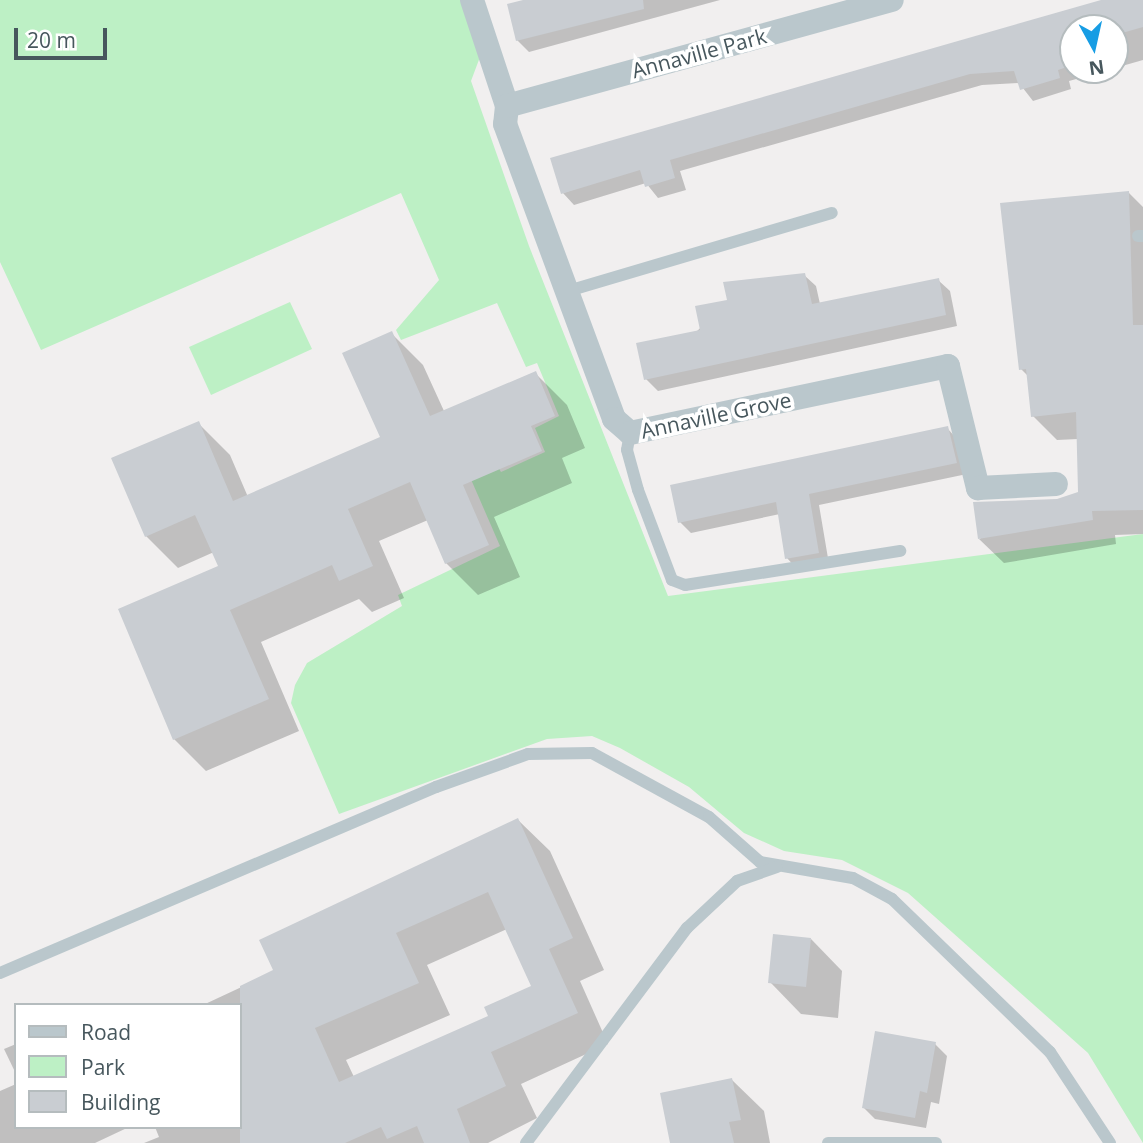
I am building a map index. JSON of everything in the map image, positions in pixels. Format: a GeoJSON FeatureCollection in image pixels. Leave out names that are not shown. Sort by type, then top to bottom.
{"type":"FeatureCollection","features":[{"type":"Feature","properties":{"kind":"street","name":"Annaville Grove"},"geometry":{"type":"LineString","coordinates":[[472,0],[507,106],[505,124],[614,419],[630,433],[948,366],[978,488],[1056,484]]}},
{"type":"Feature","properties":{"kind":"street","name":"Annaville Park"},"geometry":{"type":"LineString","coordinates":[[507,106],[892,0]]}},
{"type":"Feature","properties":{"kind":"lane"},"geometry":{"type":"LineString","coordinates":[[568,292],[832,214]]}},
{"type":"Feature","properties":{"kind":"lane"},"geometry":{"type":"LineString","coordinates":[[630,433],[627,450],[638,490],[673,580],[685,585],[900,551]]}},
{"type":"Feature","properties":{"kind":"lane"},"geometry":{"type":"LineString","coordinates":[[0,973],[436,787],[557,750],[592,753],[628,769],[709,817],[760,862],[776,867],[853,878],[892,899],[1050,1052],[1110,1143]]}},
{"type":"Feature","properties":{"kind":"lane"},"geometry":{"type":"LineString","coordinates":[[526,1143],[687,928],[737,881],[776,867]]}},
{"type":"Feature","properties":{"kind":"lane"},"geometry":{"type":"LineString","coordinates":[[828,1143],[936,1143]]}},
{"type":"Feature","properties":{"kind":"green space"},"geometry":{"type":"Polygon","coordinates":[[[0,0],[465,0],[483,49],[471,81],[529,246],[668,596],[1143,534],[1143,1143],[1088,1053],[908,893],[842,860],[784,851],[744,833],[689,787],[620,748],[592,736],[547,739],[339,814],[291,703],[295,685],[307,663],[402,606],[398,595],[500,546],[463,461],[488,449],[501,472],[545,452],[535,428],[559,416],[537,363],[526,367],[497,303],[401,340],[396,330],[439,280],[401,193],[41,350],[0,262],[0,0]]]}},
{"type":"Feature","properties":{"kind":"green space"},"geometry":{"type":"Polygon","coordinates":[[[290,302],[312,349],[211,395],[189,347],[290,302]]]}},
{"type":"Feature","properties":{"kind":"building"},"geometry":{"type":"Polygon","coordinates":[[[523,0],[643,0],[644,9],[516,41],[507,4],[523,0]]]}},
{"type":"Feature","properties":{"kind":"building"},"geometry":{"type":"Polygon","coordinates":[[[1101,0],[1143,0],[1143,27],[1129,31],[1129,14],[1059,14],[1059,78],[1020,90],[1014,71],[970,74],[670,160],[675,178],[645,187],[640,170],[561,194],[550,158],[1101,0]]]}},
{"type":"Feature","properties":{"kind":"building"},"geometry":{"type":"Polygon","coordinates":[[[1129,191],[1133,325],[1143,325],[1143,510],[1092,511],[1093,520],[978,539],[973,502],[1057,499],[1078,492],[1076,412],[1031,417],[1026,369],[1019,370],[1000,203],[1129,191]]]}},
{"type":"Feature","properties":{"kind":"building"},"geometry":{"type":"Polygon","coordinates":[[[805,273],[812,304],[939,278],[946,315],[644,380],[636,343],[700,330],[695,306],[727,300],[723,282],[805,273]]]}},
{"type":"Feature","properties":{"kind":"building"},"geometry":{"type":"Polygon","coordinates":[[[392,331],[430,416],[536,371],[555,416],[531,426],[542,451],[463,485],[489,545],[445,564],[410,482],[348,509],[373,566],[339,581],[332,565],[230,610],[269,699],[173,740],[118,609],[218,566],[195,515],[145,537],[111,458],[199,421],[233,501],[380,437],[342,353],[392,331]]]}},
{"type":"Feature","properties":{"kind":"building"},"geometry":{"type":"Polygon","coordinates":[[[948,426],[957,463],[809,494],[819,553],[785,559],[776,502],[678,523],[670,485],[948,426]]]}},
{"type":"Feature","properties":{"kind":"building"},"geometry":{"type":"Polygon","coordinates":[[[518,818],[573,938],[549,949],[578,1013],[491,1052],[506,1086],[457,1109],[470,1143],[424,1143],[417,1126],[387,1139],[381,1127],[345,1143],[240,1143],[240,986],[273,970],[259,940],[518,818]],[[488,892],[396,933],[419,983],[315,1028],[339,1082],[488,1016],[484,1007],[531,986],[488,892]]]}},
{"type":"Feature","properties":{"kind":"building"},"geometry":{"type":"Polygon","coordinates":[[[773,934],[811,938],[806,987],[768,983],[773,934]]]}},
{"type":"Feature","properties":{"kind":"building"},"geometry":{"type":"Polygon","coordinates":[[[875,1031],[936,1042],[927,1093],[920,1091],[915,1118],[862,1108],[875,1031]]]}},
{"type":"Feature","properties":{"kind":"building"},"geometry":{"type":"Polygon","coordinates":[[[732,1078],[741,1120],[729,1122],[734,1143],[670,1143],[660,1093],[732,1078]]]}}]}
